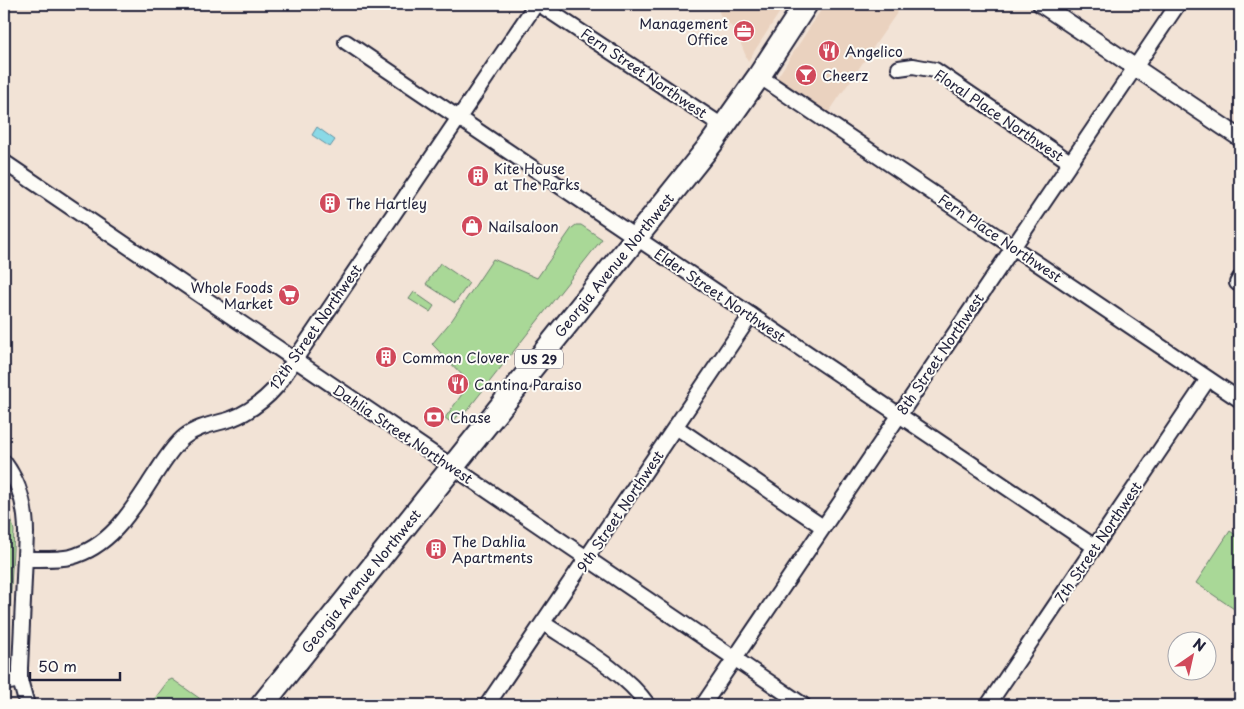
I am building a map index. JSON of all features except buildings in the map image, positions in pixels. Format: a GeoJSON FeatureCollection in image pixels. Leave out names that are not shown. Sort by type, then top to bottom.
{"type":"FeatureCollection","features":[{"type":"Feature","properties":{"kind":"highway","name":"Georgia Avenue Northwest"},"geometry":{"type":"LineString","coordinates":[[262,705],[724,126],[806,4]]}},
{"type":"Feature","properties":{"kind":"street","name":"12th Street Northwest"},"geometry":{"type":"LineString","coordinates":[[25,559],[58,559],[72,556],[103,541],[119,526],[180,441],[199,428],[231,418],[256,406],[277,386],[458,118],[538,4]]}},
{"type":"Feature","properties":{"kind":"street","name":"Fern Street Northwest"},"geometry":{"type":"LineString","coordinates":[[538,4],[724,126]]}},
{"type":"Feature","properties":{"kind":"street"},"geometry":{"type":"LineString","coordinates":[[1041,4],[1240,138]]}},
{"type":"Feature","properties":{"kind":"street","name":"8th Street Northwest"},"geometry":{"type":"LineString","coordinates":[[703,705],[1178,4]]}},
{"type":"Feature","properties":{"kind":"street","name":"Elder Street Northwest"},"geometry":{"type":"LineString","coordinates":[[346,42],[1095,547]]}},
{"type":"Feature","properties":{"kind":"street","name":"Floral Place Northwest"},"geometry":{"type":"LineString","coordinates":[[899,68],[913,66],[935,70],[1070,162]]}},
{"type":"Feature","properties":{"kind":"street","name":"Fern Place Northwest"},"geometry":{"type":"LineString","coordinates":[[759,76],[1240,400]]}},
{"type":"Feature","properties":{"kind":"street","name":"Dahlia Street Northwest"},"geometry":{"type":"LineString","coordinates":[[4,162],[803,705]]}},
{"type":"Feature","properties":{"kind":"street","name":"9th Street Northwest"},"geometry":{"type":"LineString","coordinates":[[488,705],[751,315]]}},
{"type":"Feature","properties":{"kind":"street","name":"7th Street Northwest"},"geometry":{"type":"LineString","coordinates":[[988,705],[1208,379]]}},
{"type":"Feature","properties":{"kind":"street"},"geometry":{"type":"LineString","coordinates":[[676,427],[823,528]]}},
{"type":"Feature","properties":{"kind":"street"},"geometry":{"type":"LineString","coordinates":[[4,462],[14,479],[24,507],[26,533],[20,680],[27,705]]}},
{"type":"Feature","properties":{"kind":"street"},"geometry":{"type":"LineString","coordinates":[[543,623],[614,672],[635,689],[648,705]]}},
{"type":"Feature","properties":{"kind":"street"},"geometry":{"type":"LineString","coordinates":[[4,683],[20,680]]}},
{"type":"Feature","properties":{"kind":"shaded area"},"geometry":{"type":"Polygon","coordinates":[[[717,4],[785,4],[748,61],[735,30],[720,15],[717,4]]]}},
{"type":"Feature","properties":{"kind":"shaded area"},"geometry":{"type":"Polygon","coordinates":[[[825,4],[903,4],[820,125],[769,90],[825,4]]]}},
{"type":"Feature","properties":{"kind":"green space"},"geometry":{"type":"Polygon","coordinates":[[[576,225],[581,225],[602,239],[465,413],[462,411],[452,423],[445,418],[470,383],[432,344],[452,320],[493,259],[537,278],[576,225]]]}},
{"type":"Feature","properties":{"kind":"green space"},"geometry":{"type":"Polygon","coordinates":[[[440,263],[469,283],[455,303],[426,284],[440,263]]]}},
{"type":"Feature","properties":{"kind":"green space"},"geometry":{"type":"Polygon","coordinates":[[[414,292],[434,306],[430,312],[409,299],[414,292]]]}},
{"type":"Feature","properties":{"kind":"green space"},"geometry":{"type":"Polygon","coordinates":[[[4,491],[14,531],[9,626],[4,627],[4,491]]]}},
{"type":"Feature","properties":{"kind":"green space"},"geometry":{"type":"Polygon","coordinates":[[[1230,531],[1240,538],[1240,613],[1196,583],[1230,531]]]}},
{"type":"Feature","properties":{"kind":"green space"},"geometry":{"type":"Polygon","coordinates":[[[172,679],[209,705],[150,705],[168,681],[172,679]]]}},
{"type":"Feature","properties":{"kind":"water"},"geometry":{"type":"Polygon","coordinates":[[[317,127],[335,140],[330,147],[312,135],[317,127]]]}},
{"type":"Feature","properties":{"kind":"place","name":"Management Office"},"geometry":{"type":"Point","coordinates":[744,31]}},
{"type":"Feature","properties":{"kind":"place","name":"Angelico"},"geometry":{"type":"Point","coordinates":[829,51]}},
{"type":"Feature","properties":{"kind":"place","name":"Cheerz"},"geometry":{"type":"Point","coordinates":[806,75]}},
{"type":"Feature","properties":{"kind":"place","name":"Kite House at The Parks"},"geometry":{"type":"Point","coordinates":[478,176]}},
{"type":"Feature","properties":{"kind":"place","name":"The Hartley"},"geometry":{"type":"Point","coordinates":[330,203]}},
{"type":"Feature","properties":{"kind":"place","name":"Nailsaloon"},"geometry":{"type":"Point","coordinates":[472,226]}},
{"type":"Feature","properties":{"kind":"place","name":"Whole Foods Market"},"geometry":{"type":"Point","coordinates":[289,295]}},
{"type":"Feature","properties":{"kind":"place","name":"Common Clover"},"geometry":{"type":"Point","coordinates":[386,357]}},
{"type":"Feature","properties":{"kind":"place","name":"Cantina Paraiso"},"geometry":{"type":"Point","coordinates":[458,384]}},
{"type":"Feature","properties":{"kind":"place","name":"Chase"},"geometry":{"type":"Point","coordinates":[434,417]}},
{"type":"Feature","properties":{"kind":"place","name":"The Dahlia Apartments"},"geometry":{"type":"Point","coordinates":[436,549]}}]}
